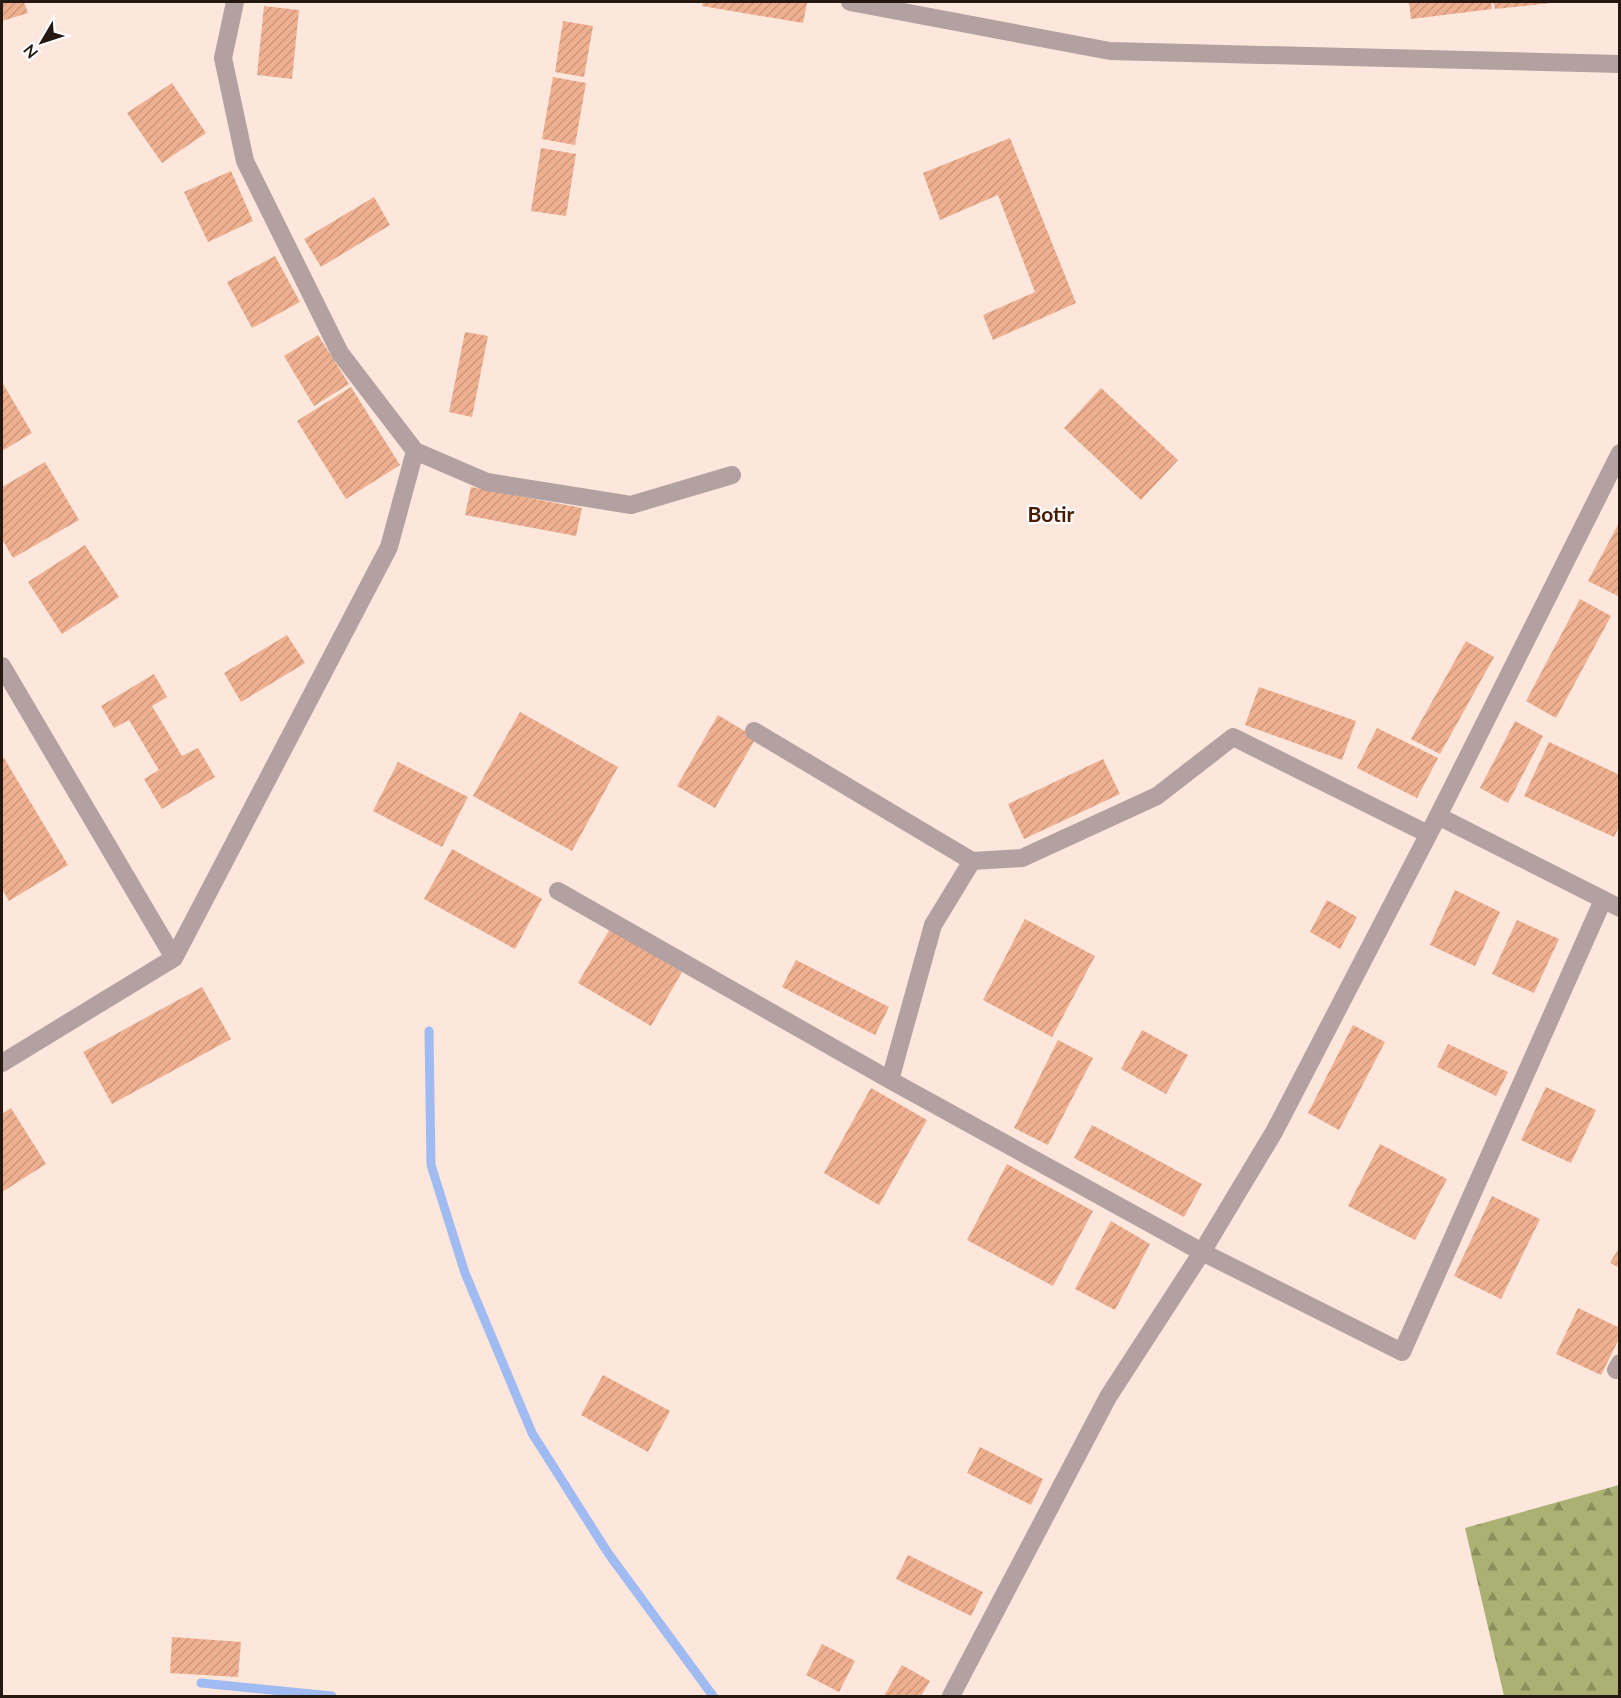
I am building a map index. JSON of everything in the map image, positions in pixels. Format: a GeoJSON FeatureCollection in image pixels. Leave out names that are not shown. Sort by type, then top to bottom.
{"type":"FeatureCollection","features":[{"type":"Feature","properties":{"kind":"street"},"geometry":{"type":"LineString","coordinates":[[235,2],[223,58],[245,161],[340,353],[415,451],[487,482],[631,506],[732,475]]}},
{"type":"Feature","properties":{"kind":"street"},"geometry":{"type":"LineString","coordinates":[[850,2],[1110,51],[1620,64]]}},
{"type":"Feature","properties":{"kind":"street"},"geometry":{"type":"LineString","coordinates":[[2,1063],[174,958],[389,547],[415,451]]}},
{"type":"Feature","properties":{"kind":"street"},"geometry":{"type":"LineString","coordinates":[[951,1696],[1107,1397],[1202,1252],[1274,1132],[1438,816],[1620,453]]}},
{"type":"Feature","properties":{"kind":"street"},"geometry":{"type":"LineString","coordinates":[[2,666],[174,958]]}},
{"type":"Feature","properties":{"kind":"street"},"geometry":{"type":"LineString","coordinates":[[754,731],[972,861],[1022,858],[1157,796],[1233,737],[1428,834]]}},
{"type":"Feature","properties":{"kind":"street"},"geometry":{"type":"LineString","coordinates":[[1438,816],[1620,908]]}},
{"type":"Feature","properties":{"kind":"street"},"geometry":{"type":"LineString","coordinates":[[890,1080],[933,925],[972,861]]}},
{"type":"Feature","properties":{"kind":"street"},"geometry":{"type":"LineString","coordinates":[[558,891],[890,1080],[1202,1252],[1402,1352],[1603,900]]}},
{"type":"Feature","properties":{"kind":"green space"},"geometry":{"type":"Polygon","coordinates":[[[1619,1485],[1619,1696],[1504,1696],[1465,1528],[1619,1485]]]}},
{"type":"Feature","properties":{"kind":"building"},"geometry":{"type":"Polygon","coordinates":[[[2,2],[24,2],[28,13],[2,21],[2,2]]]}},
{"type":"Feature","properties":{"kind":"building"},"geometry":{"type":"Polygon","coordinates":[[[703,2],[807,3],[803,23],[702,6],[703,2]]]}},
{"type":"Feature","properties":{"kind":"building"},"geometry":{"type":"Polygon","coordinates":[[[1409,2],[1491,2],[1492,9],[1411,19],[1409,2]]]}},
{"type":"Feature","properties":{"kind":"building"},"geometry":{"type":"Polygon","coordinates":[[[1493,2],[1551,2],[1551,3],[1495,9],[1493,2]]]}},
{"type":"Feature","properties":{"kind":"building"},"geometry":{"type":"Polygon","coordinates":[[[264,6],[299,10],[292,79],[257,75],[264,6]]]}},
{"type":"Feature","properties":{"kind":"building"},"geometry":{"type":"Polygon","coordinates":[[[563,21],[593,26],[584,77],[555,72],[563,21]]]}},
{"type":"Feature","properties":{"kind":"building"},"geometry":{"type":"Polygon","coordinates":[[[553,77],[586,83],[575,145],[542,139],[553,77]]]}},
{"type":"Feature","properties":{"kind":"building"},"geometry":{"type":"Polygon","coordinates":[[[172,83],[206,133],[162,163],[127,113],[172,83]]]}},
{"type":"Feature","properties":{"kind":"building"},"geometry":{"type":"Polygon","coordinates":[[[1010,138],[1076,303],[993,340],[983,315],[1035,292],[998,195],[940,220],[923,173],[1010,138]]]}},
{"type":"Feature","properties":{"kind":"building"},"geometry":{"type":"Polygon","coordinates":[[[541,148],[576,154],[566,216],[531,211],[541,148]]]}},
{"type":"Feature","properties":{"kind":"building"},"geometry":{"type":"Polygon","coordinates":[[[231,171],[253,221],[208,242],[184,192],[231,171]]]}},
{"type":"Feature","properties":{"kind":"building"},"geometry":{"type":"Polygon","coordinates":[[[374,197],[390,225],[321,267],[304,239],[374,197]]]}},
{"type":"Feature","properties":{"kind":"building"},"geometry":{"type":"Polygon","coordinates":[[[275,256],[300,302],[252,328],[227,282],[275,256]]]}},
{"type":"Feature","properties":{"kind":"building"},"geometry":{"type":"Polygon","coordinates":[[[465,332],[488,336],[472,417],[449,412],[465,332]]]}},
{"type":"Feature","properties":{"kind":"building"},"geometry":{"type":"Polygon","coordinates":[[[318,335],[349,384],[314,406],[284,356],[318,335]]]}},
{"type":"Feature","properties":{"kind":"building"},"geometry":{"type":"Polygon","coordinates":[[[2,382],[32,433],[2,451],[2,382]]]}},
{"type":"Feature","properties":{"kind":"building"},"geometry":{"type":"Polygon","coordinates":[[[351,387],[400,465],[346,499],[297,421],[351,387]]]}},
{"type":"Feature","properties":{"kind":"building"},"geometry":{"type":"Polygon","coordinates":[[[1101,388],[1178,460],[1141,500],[1064,428],[1101,388]]]}},
{"type":"Feature","properties":{"kind":"building"},"geometry":{"type":"Polygon","coordinates":[[[45,462],[79,520],[13,558],[2,539],[2,487],[45,462]]]}},
{"type":"Feature","properties":{"kind":"building"},"geometry":{"type":"Polygon","coordinates":[[[471,487],[582,508],[576,536],[465,515],[471,487]]]}},
{"type":"Feature","properties":{"kind":"building"},"geometry":{"type":"Polygon","coordinates":[[[1620,521],[1620,597],[1588,581],[1620,521]]]}},
{"type":"Feature","properties":{"kind":"building"},"geometry":{"type":"Polygon","coordinates":[[[85,545],[119,597],[62,634],[28,582],[85,545]]]}},
{"type":"Feature","properties":{"kind":"building"},"geometry":{"type":"Polygon","coordinates":[[[1580,599],[1611,616],[1556,718],[1526,701],[1580,599]]]}},
{"type":"Feature","properties":{"kind":"building"},"geometry":{"type":"Polygon","coordinates":[[[287,635],[305,663],[241,702],[224,673],[287,635]]]}},
{"type":"Feature","properties":{"kind":"building"},"geometry":{"type":"Polygon","coordinates":[[[1466,641],[1494,657],[1440,754],[1411,739],[1466,641]]]}},
{"type":"Feature","properties":{"kind":"building"},"geometry":{"type":"Polygon","coordinates":[[[154,674],[167,697],[152,706],[182,756],[198,748],[215,777],[162,809],[144,779],[159,770],[129,720],[114,728],[101,706],[154,674]]]}},
{"type":"Feature","properties":{"kind":"building"},"geometry":{"type":"Polygon","coordinates":[[[1259,687],[1356,721],[1342,760],[1245,725],[1259,687]]]}},
{"type":"Feature","properties":{"kind":"building"},"geometry":{"type":"Polygon","coordinates":[[[520,712],[618,767],[572,851],[473,796],[520,712]]]}},
{"type":"Feature","properties":{"kind":"building"},"geometry":{"type":"Polygon","coordinates":[[[718,715],[756,738],[715,808],[677,786],[718,715]]]}},
{"type":"Feature","properties":{"kind":"building"},"geometry":{"type":"Polygon","coordinates":[[[1515,721],[1543,736],[1508,803],[1480,788],[1515,721]]]}},
{"type":"Feature","properties":{"kind":"building"},"geometry":{"type":"Polygon","coordinates":[[[1377,728],[1438,758],[1417,798],[1357,768],[1377,728]]]}},
{"type":"Feature","properties":{"kind":"building"},"geometry":{"type":"Polygon","coordinates":[[[1549,742],[1620,775],[1620,825],[1614,837],[1524,796],[1549,742]]]}},
{"type":"Feature","properties":{"kind":"building"},"geometry":{"type":"Polygon","coordinates":[[[4,758],[68,865],[9,901],[2,889],[2,760],[4,758]]]}},
{"type":"Feature","properties":{"kind":"building"},"geometry":{"type":"Polygon","coordinates":[[[1103,759],[1120,794],[1024,839],[1008,804],[1103,759]]]}},
{"type":"Feature","properties":{"kind":"building"},"geometry":{"type":"Polygon","coordinates":[[[398,762],[468,797],[442,847],[373,811],[398,762]]]}},
{"type":"Feature","properties":{"kind":"building"},"geometry":{"type":"Polygon","coordinates":[[[452,849],[542,899],[515,949],[424,899],[452,849]]]}},
{"type":"Feature","properties":{"kind":"building"},"geometry":{"type":"Polygon","coordinates":[[[1455,890],[1500,912],[1475,966],[1430,945],[1455,890]]]}},
{"type":"Feature","properties":{"kind":"building"},"geometry":{"type":"Polygon","coordinates":[[[1327,900],[1357,917],[1340,949],[1310,932],[1327,900]]]}},
{"type":"Feature","properties":{"kind":"building"},"geometry":{"type":"Polygon","coordinates":[[[1025,919],[1095,956],[1052,1037],[983,1000],[1025,919]]]}},
{"type":"Feature","properties":{"kind":"building"},"geometry":{"type":"Polygon","coordinates":[[[1517,920],[1559,939],[1534,993],[1492,974],[1517,920]]]}},
{"type":"Feature","properties":{"kind":"building"},"geometry":{"type":"Polygon","coordinates":[[[610,929],[682,972],[651,1026],[578,983],[610,929]]]}},
{"type":"Feature","properties":{"kind":"building"},"geometry":{"type":"Polygon","coordinates":[[[796,960],[889,1007],[875,1035],[782,987],[796,960]]]}},
{"type":"Feature","properties":{"kind":"building"},"geometry":{"type":"Polygon","coordinates":[[[202,987],[231,1039],[112,1104],[83,1052],[202,987]]]}},
{"type":"Feature","properties":{"kind":"building"},"geometry":{"type":"Polygon","coordinates":[[[1353,1025],[1385,1042],[1339,1130],[1308,1113],[1353,1025]]]}},
{"type":"Feature","properties":{"kind":"building"},"geometry":{"type":"Polygon","coordinates":[[[1142,1030],[1188,1055],[1166,1094],[1121,1069],[1142,1030]]]}},
{"type":"Feature","properties":{"kind":"building"},"geometry":{"type":"Polygon","coordinates":[[[1058,1040],[1093,1058],[1048,1145],[1014,1128],[1058,1040]]]}},
{"type":"Feature","properties":{"kind":"building"},"geometry":{"type":"Polygon","coordinates":[[[1448,1044],[1508,1072],[1496,1096],[1437,1067],[1448,1044]]]}},
{"type":"Feature","properties":{"kind":"building"},"geometry":{"type":"Polygon","coordinates":[[[1546,1087],[1596,1110],[1571,1163],[1521,1140],[1546,1087]]]}},
{"type":"Feature","properties":{"kind":"building"},"geometry":{"type":"Polygon","coordinates":[[[871,1088],[927,1120],[879,1205],[824,1173],[871,1088]]]}},
{"type":"Feature","properties":{"kind":"building"},"geometry":{"type":"Polygon","coordinates":[[[11,1108],[46,1164],[2,1192],[2,1114],[11,1108]]]}},
{"type":"Feature","properties":{"kind":"building"},"geometry":{"type":"Polygon","coordinates":[[[1092,1125],[1202,1184],[1184,1217],[1074,1158],[1092,1125]]]}},
{"type":"Feature","properties":{"kind":"building"},"geometry":{"type":"Polygon","coordinates":[[[1380,1144],[1447,1179],[1415,1240],[1348,1206],[1380,1144]]]}},
{"type":"Feature","properties":{"kind":"building"},"geometry":{"type":"Polygon","coordinates":[[[1007,1164],[1093,1211],[1053,1286],[967,1240],[1007,1164]]]}},
{"type":"Feature","properties":{"kind":"building"},"geometry":{"type":"Polygon","coordinates":[[[1492,1196],[1540,1219],[1501,1299],[1454,1276],[1492,1196]]]}},
{"type":"Feature","properties":{"kind":"building"},"geometry":{"type":"Polygon","coordinates":[[[1111,1221],[1150,1244],[1115,1310],[1075,1289],[1111,1221]]]}},
{"type":"Feature","properties":{"kind":"building"},"geometry":{"type":"Polygon","coordinates":[[[1620,1246],[1620,1268],[1610,1263],[1620,1246]]]}},
{"type":"Feature","properties":{"kind":"building"},"geometry":{"type":"Polygon","coordinates":[[[1578,1308],[1620,1328],[1620,1337],[1601,1375],[1556,1354],[1578,1308]]]}},
{"type":"Feature","properties":{"kind":"building"},"geometry":{"type":"Polygon","coordinates":[[[603,1375],[670,1411],[648,1452],[581,1415],[603,1375]]]}},
{"type":"Feature","properties":{"kind":"building"},"geometry":{"type":"Polygon","coordinates":[[[980,1447],[1043,1479],[1031,1505],[967,1473],[980,1447]]]}},
{"type":"Feature","properties":{"kind":"building"},"geometry":{"type":"Polygon","coordinates":[[[908,1555],[983,1592],[971,1616],[896,1579],[908,1555]]]}},
{"type":"Feature","properties":{"kind":"building"},"geometry":{"type":"Polygon","coordinates":[[[172,1637],[241,1642],[238,1677],[170,1673],[172,1637]]]}},
{"type":"Feature","properties":{"kind":"building"},"geometry":{"type":"Polygon","coordinates":[[[822,1644],[855,1661],[839,1692],[806,1675],[822,1644]]]}},
{"type":"Feature","properties":{"kind":"building"},"geometry":{"type":"Polygon","coordinates":[[[902,1665],[930,1681],[921,1696],[884,1696],[902,1665]]]}},
{"type":"Feature","properties":{"kind":"waterway"},"geometry":{"type":"LineString","coordinates":[[429,1031],[431,1165],[465,1273],[532,1433],[608,1553],[713,1696]]}},
{"type":"Feature","properties":{"kind":"waterway"},"geometry":{"type":"LineString","coordinates":[[201,1683],[332,1696]]}},
{"type":"Feature","properties":{"kind":"district","name":"Botir"},"geometry":{"type":"Point","coordinates":[1051,515]}}]}
